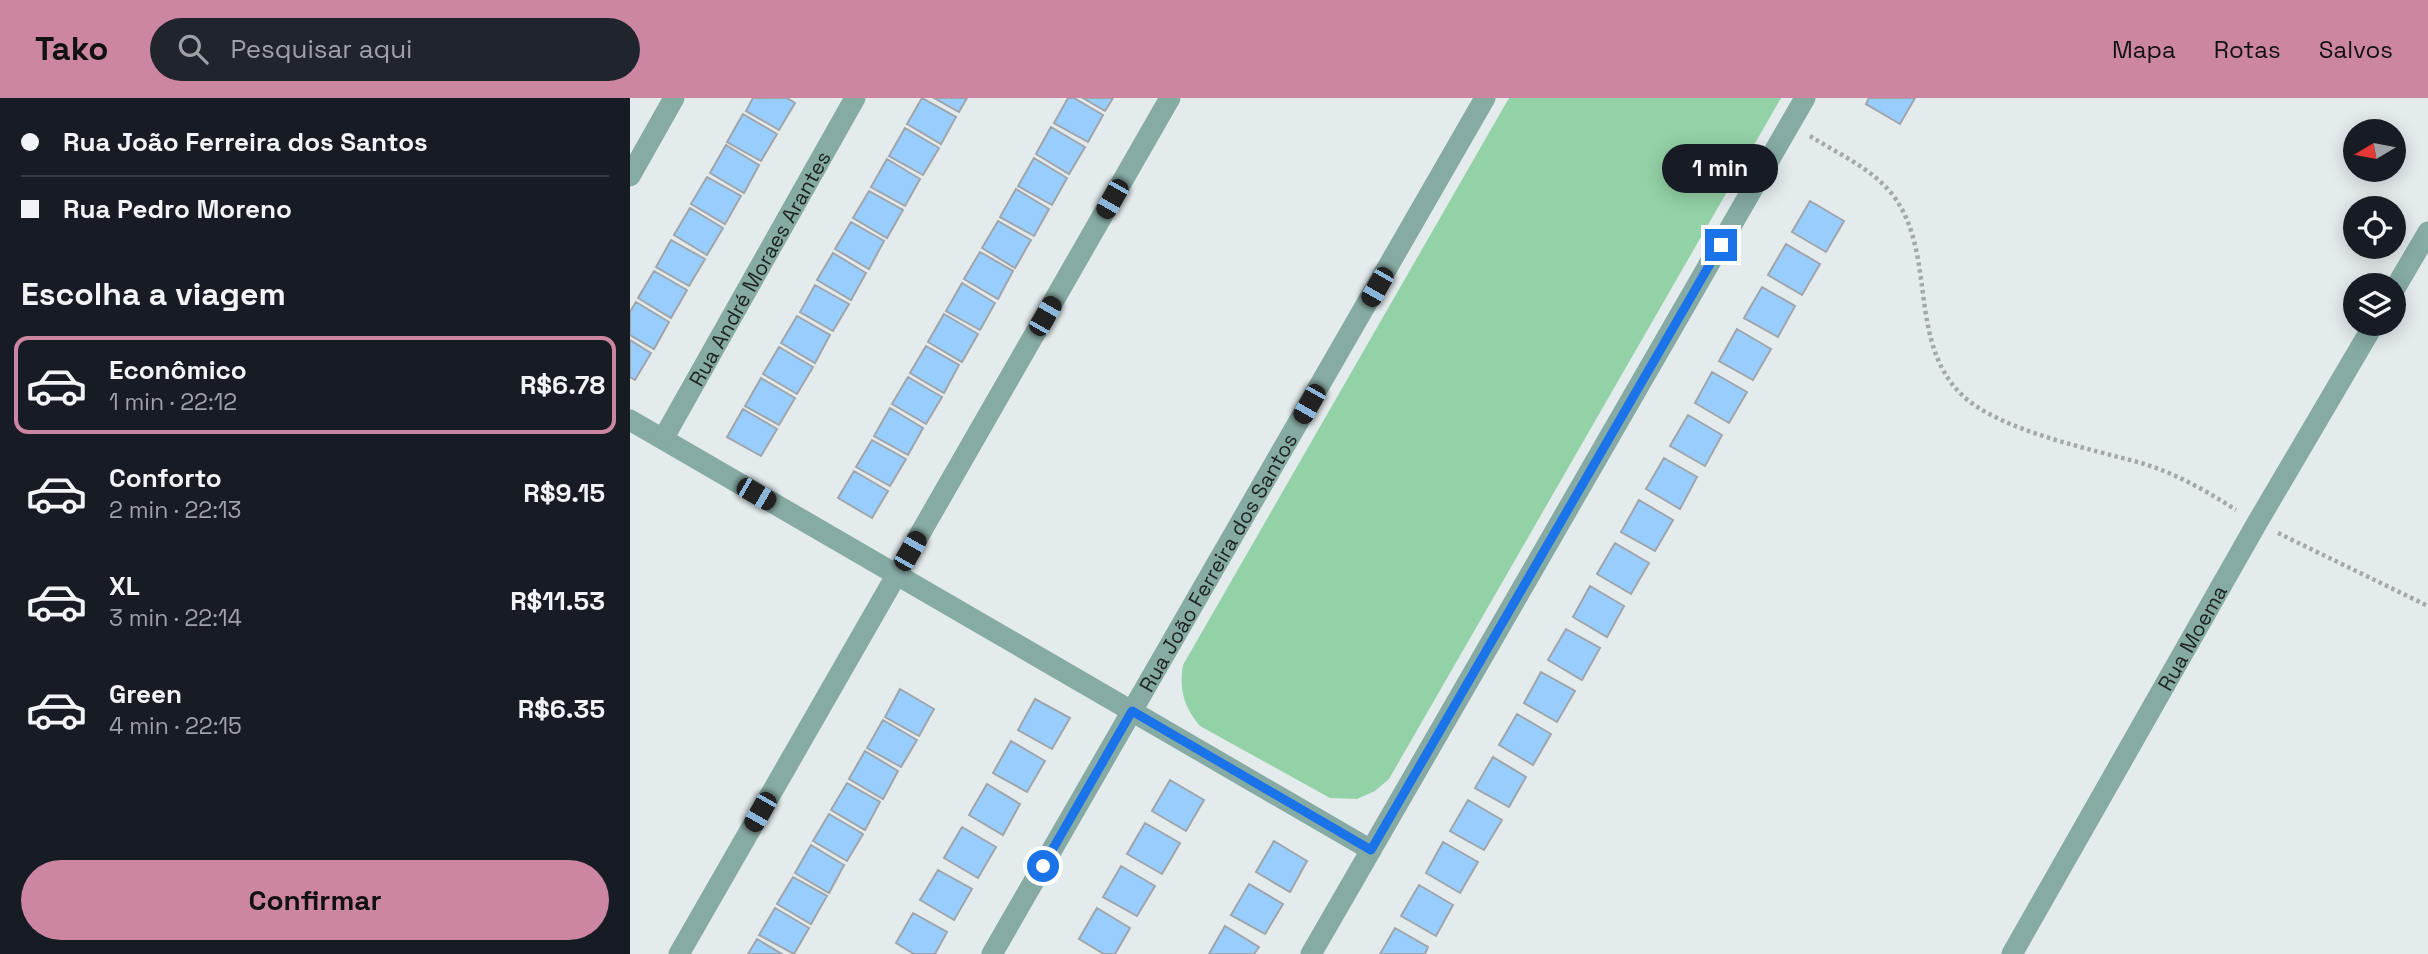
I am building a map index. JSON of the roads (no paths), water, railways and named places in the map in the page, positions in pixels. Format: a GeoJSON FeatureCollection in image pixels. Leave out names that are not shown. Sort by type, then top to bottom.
{"type":"FeatureCollection","features":[{"type":"Feature","properties":{"kind":"street"},"geometry":{"type":"LineString","coordinates":[[630,176],[674,98]]}},
{"type":"Feature","properties":{"kind":"street","name":"Rua André Moraes Arantes"},"geometry":{"type":"LineString","coordinates":[[663,439],[855,98]]}},
{"type":"Feature","properties":{"kind":"street"},"geometry":{"type":"LineString","coordinates":[[679,954],[1170,98]]}},
{"type":"Feature","properties":{"kind":"street","name":"Rua João Ferreira dos Santos"},"geometry":{"type":"LineString","coordinates":[[992,954],[1485,98]]}},
{"type":"Feature","properties":{"kind":"street"},"geometry":{"type":"LineString","coordinates":[[1311,954],[1805,98]]}},
{"type":"Feature","properties":{"kind":"street"},"geometry":{"type":"LineString","coordinates":[[2404,273],[2428,232]]}},
{"type":"Feature","properties":{"kind":"street","name":"Rua Moema"},"geometry":{"type":"LineString","coordinates":[[2012,954],[2257,523],[2367,336]]}},
{"type":"Feature","properties":{"kind":"street"},"geometry":{"type":"LineString","coordinates":[[630,420],[1371,850]]}}]}
